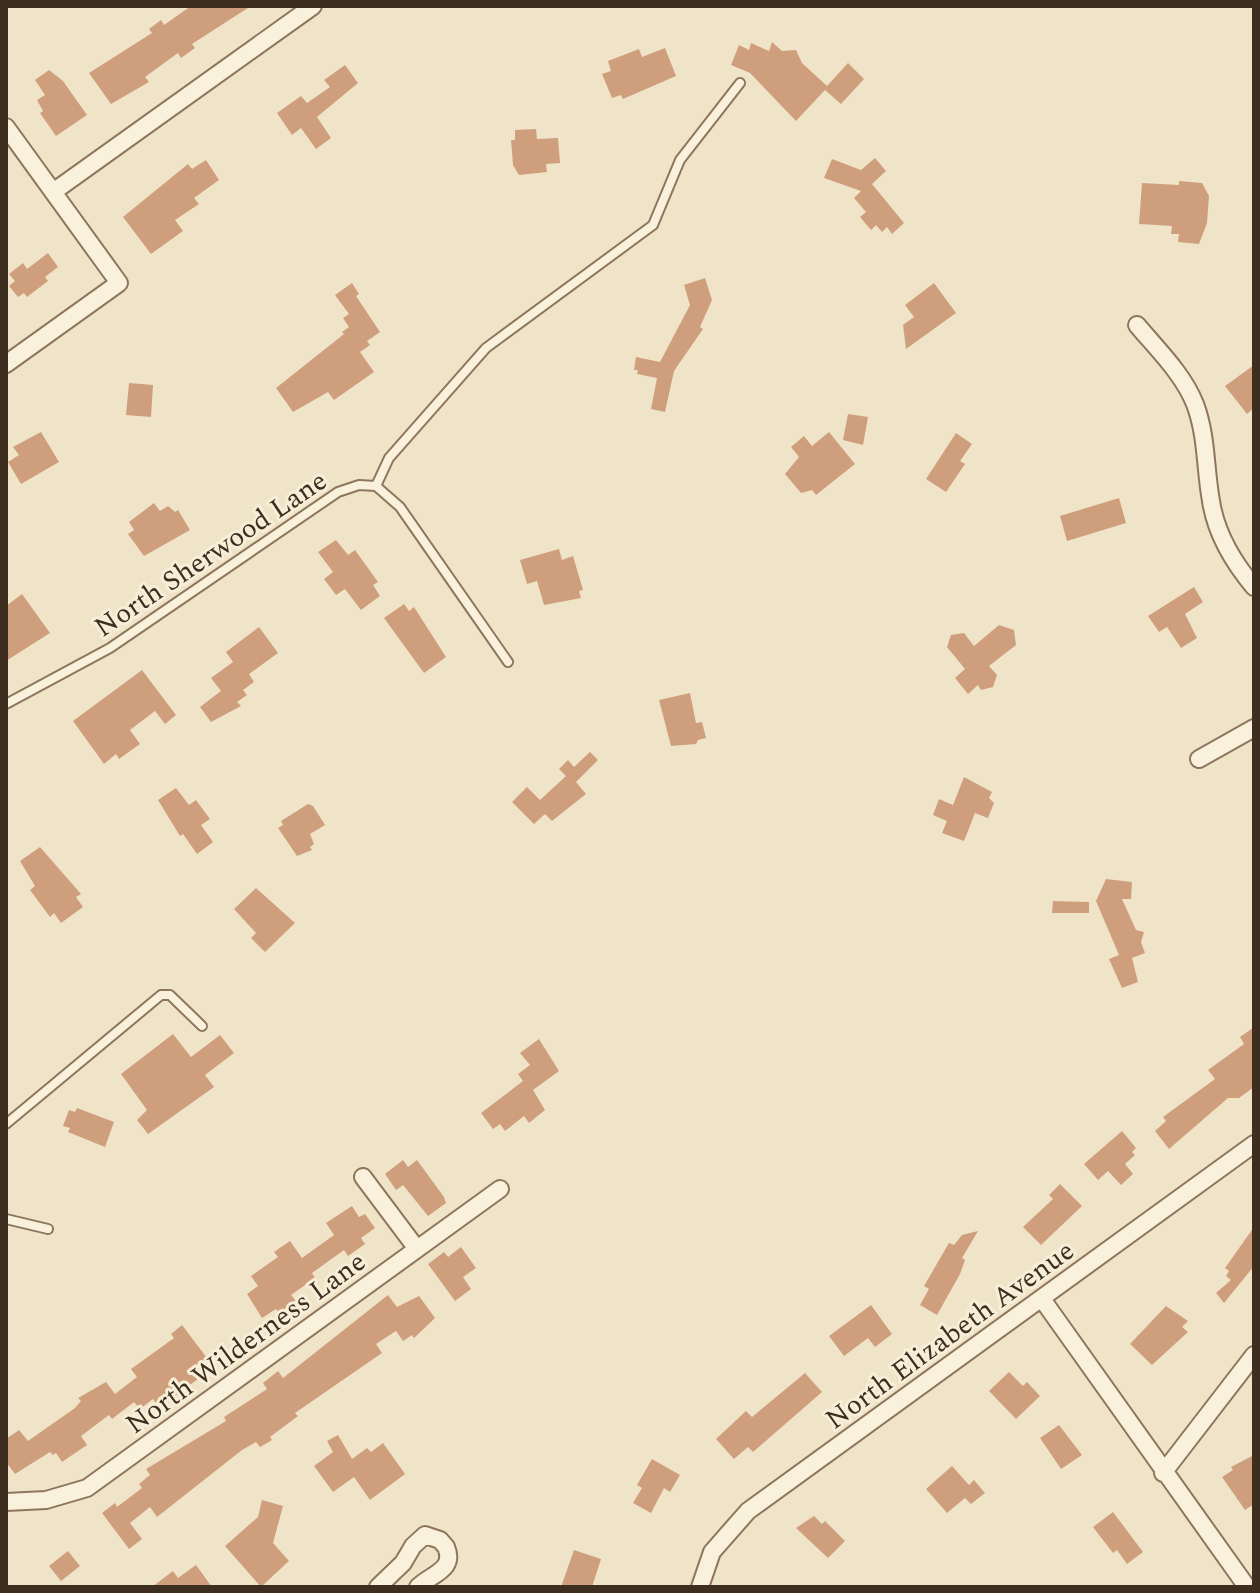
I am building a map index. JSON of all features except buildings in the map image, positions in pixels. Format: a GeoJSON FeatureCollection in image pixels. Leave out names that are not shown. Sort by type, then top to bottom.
{"type":"FeatureCollection","features":[{"type":"Feature","properties":{"kind":"street"},"geometry":{"type":"LineString","coordinates":[[53,192],[313,6]]}},
{"type":"Feature","properties":{"kind":"street"},"geometry":{"type":"LineString","coordinates":[[6,127],[119,283],[6,364]]}},
{"type":"Feature","properties":{"kind":"street"},"geometry":{"type":"LineString","coordinates":[[1137,325],[1179,375],[1194,402],[1204,432],[1211,503],[1221,540],[1254,587]]}},
{"type":"Feature","properties":{"kind":"street"},"geometry":{"type":"LineString","coordinates":[[1199,759],[1254,728]]}},
{"type":"Feature","properties":{"kind":"street","name":"North Elizabeth Avenue"},"geometry":{"type":"LineString","coordinates":[[700,1587],[712,1552],[748,1511],[1254,1144]]}},
{"type":"Feature","properties":{"kind":"street"},"geometry":{"type":"LineString","coordinates":[[363,1177],[417,1249]]}},
{"type":"Feature","properties":{"kind":"street","name":"North Wilderness Lane"},"geometry":{"type":"LineString","coordinates":[[6,1502],[46,1500],[87,1488],[500,1189]]}},
{"type":"Feature","properties":{"kind":"street"},"geometry":{"type":"LineString","coordinates":[[1042,1299],[1247,1587]]}},
{"type":"Feature","properties":{"kind":"street"},"geometry":{"type":"LineString","coordinates":[[1163,1473],[1254,1355]]}},
{"type":"Feature","properties":{"kind":"street"},"geometry":{"type":"LineString","coordinates":[[378,1587],[403,1563],[418,1540],[425,1535],[433,1536],[446,1547],[448,1563],[444,1571],[429,1577],[418,1587]]}},
{"type":"Feature","properties":{"kind":"lane"},"geometry":{"type":"LineString","coordinates":[[508,662],[400,507],[376,486],[389,458],[486,348],[653,225],[680,160],[740,83]]}},
{"type":"Feature","properties":{"kind":"lane","name":"North Sherwood Lane"},"geometry":{"type":"LineString","coordinates":[[6,704],[110,648],[338,492],[359,485],[376,486]]}},
{"type":"Feature","properties":{"kind":"lane"},"geometry":{"type":"LineString","coordinates":[[6,1124],[161,995],[170,995],[202,1026]]}},
{"type":"Feature","properties":{"kind":"lane"},"geometry":{"type":"LineString","coordinates":[[6,1219],[48,1229]]}}]}
